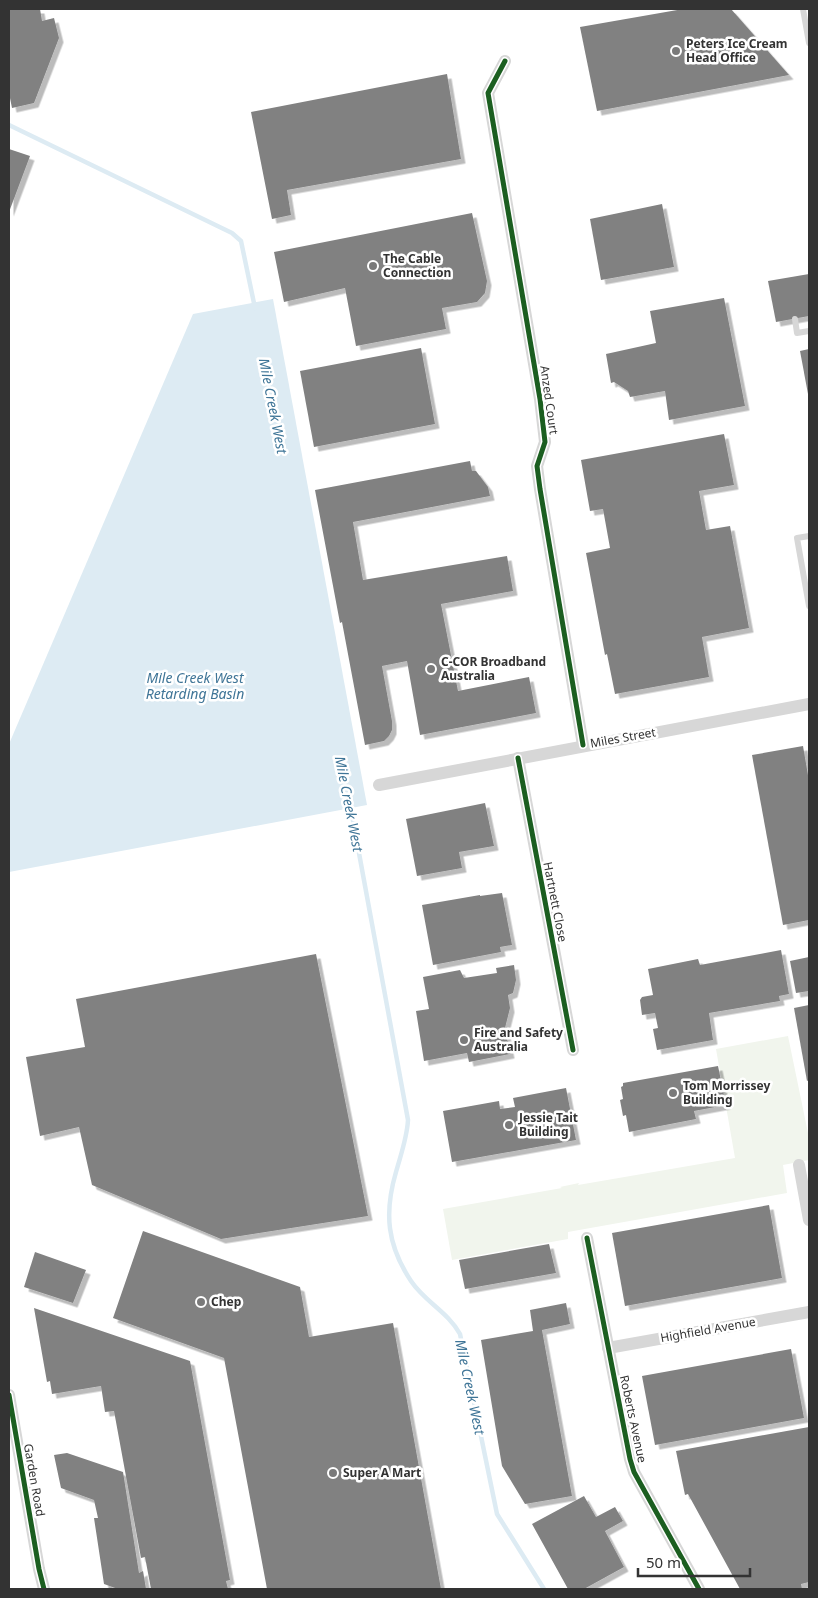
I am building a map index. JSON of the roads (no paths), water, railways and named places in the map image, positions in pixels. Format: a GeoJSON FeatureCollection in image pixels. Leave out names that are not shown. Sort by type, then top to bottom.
{"type":"FeatureCollection","features":[{"type":"Feature","properties":{"kind":"street","name":"Anzed Court"},"geometry":{"type":"LineString","coordinates":[[505,61],[488,93],[540,399],[545,442],[537,466],[583,745]]}},
{"type":"Feature","properties":{"kind":"street","name":"Miles Street"},"geometry":{"type":"LineString","coordinates":[[379,784],[809,704]]}},
{"type":"Feature","properties":{"kind":"street","name":"Hartnett Close"},"geometry":{"type":"LineString","coordinates":[[518,758],[573,1050]]}},
{"type":"Feature","properties":{"kind":"street"},"geometry":{"type":"LineString","coordinates":[[800,1165],[809,1220]]}},
{"type":"Feature","properties":{"kind":"street","name":"Roberts Avenue"},"geometry":{"type":"LineString","coordinates":[[587,1238],[634,1472],[699,1589]]}},
{"type":"Feature","properties":{"kind":"street","name":"Highfield Avenue"},"geometry":{"type":"LineString","coordinates":[[608,1348],[809,1312]]}},
{"type":"Feature","properties":{"kind":"street","name":"Garden Road"},"geometry":{"type":"LineString","coordinates":[[9,1395],[42,1589]]}},
{"type":"Feature","properties":{"kind":"lane"},"geometry":{"type":"LineString","coordinates":[[803,9],[809,43]]}},
{"type":"Feature","properties":{"kind":"lane"},"geometry":{"type":"LineString","coordinates":[[795,319],[798,333],[809,331]]}},
{"type":"Feature","properties":{"kind":"lane"},"geometry":{"type":"LineString","coordinates":[[809,536],[797,538],[809,606]]}},
{"type":"Feature","properties":{"kind":"water","name":"Mile Creek West Retarding Basin"},"geometry":{"type":"Polygon","coordinates":[[[273,299],[367,805],[9,872],[9,744],[193,314],[273,299]]]}},
{"type":"Feature","properties":{"kind":"waterway","name":"Mile Creek West"},"geometry":{"type":"LineString","coordinates":[[9,125],[232,233],[241,241],[255,308]]}},
{"type":"Feature","properties":{"kind":"waterway","name":"Mile Creek West"},"geometry":{"type":"LineString","coordinates":[[350,804],[408,1120],[390,1201],[389,1215],[393,1242],[397,1255],[411,1281],[449,1319],[460,1334],[497,1514],[544,1589]]}},
{"type":"Feature","properties":{"kind":"place","name":"Peters Ice Cream Head Office"},"geometry":{"type":"Point","coordinates":[676,51]}},
{"type":"Feature","properties":{"kind":"place","name":"The Cable Connection"},"geometry":{"type":"Point","coordinates":[373,266]}},
{"type":"Feature","properties":{"kind":"place","name":"C-COR Broadband Australia"},"geometry":{"type":"Point","coordinates":[431,669]}},
{"type":"Feature","properties":{"kind":"place","name":"Fire and Safety Australia"},"geometry":{"type":"Point","coordinates":[464,1040]}},
{"type":"Feature","properties":{"kind":"place","name":"Tom Morrissey Building"},"geometry":{"type":"Point","coordinates":[673,1093]}},
{"type":"Feature","properties":{"kind":"place","name":"Jessie Tait Building"},"geometry":{"type":"Point","coordinates":[509,1125]}},
{"type":"Feature","properties":{"kind":"place","name":"Chep"},"geometry":{"type":"Point","coordinates":[201,1302]}},
{"type":"Feature","properties":{"kind":"place","name":"Super A Mart"},"geometry":{"type":"Point","coordinates":[333,1473]}}]}
